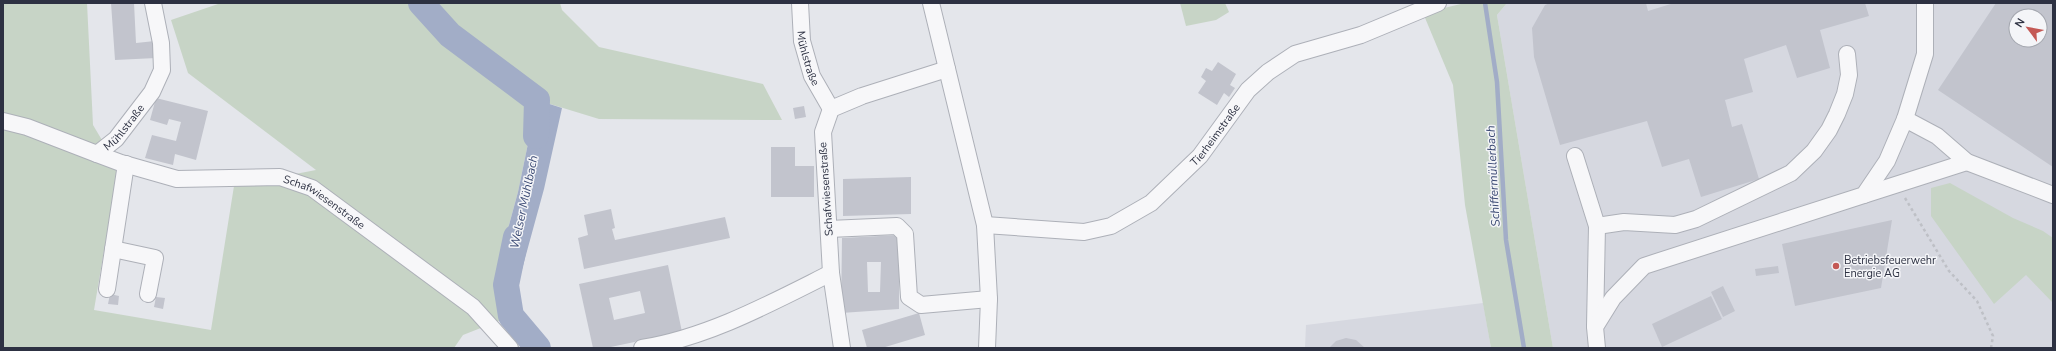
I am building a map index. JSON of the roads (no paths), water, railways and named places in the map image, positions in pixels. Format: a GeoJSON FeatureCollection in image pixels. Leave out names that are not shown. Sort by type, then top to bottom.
{"type":"FeatureCollection","features":[{"type":"Feature","properties":{"kind":"street","name":"Mühlstraße"},"geometry":{"type":"LineString","coordinates":[[3,121],[27,127],[97,154],[116,139],[152,92],[162,70],[161,43],[153,3]]}},
{"type":"Feature","properties":{"kind":"street","name":"Mühlstraße"},"geometry":{"type":"LineString","coordinates":[[800,3],[802,41],[812,76],[831,109]]}},
{"type":"Feature","properties":{"kind":"street"},"geometry":{"type":"LineString","coordinates":[[931,3],[985,225],[989,299],[987,348]]}},
{"type":"Feature","properties":{"kind":"street","name":"Tierheimstraße"},"geometry":{"type":"LineString","coordinates":[[985,225],[1084,232],[1111,226],[1151,203],[1200,156],[1248,90],[1268,72],[1295,54],[1361,35],[1438,3]]}},
{"type":"Feature","properties":{"kind":"street"},"geometry":{"type":"LineString","coordinates":[[1864,195],[1886,161],[1905,118],[1925,54],[1925,3]]}},
{"type":"Feature","properties":{"kind":"street"},"geometry":{"type":"LineString","coordinates":[[1597,226],[1624,222],[1675,225],[1696,219],[1790,173],[1814,151],[1829,130],[1837,114],[1849,75],[1847,54]]}},
{"type":"Feature","properties":{"kind":"street"},"geometry":{"type":"LineString","coordinates":[[831,109],[862,96],[947,69]]}},
{"type":"Feature","properties":{"kind":"street","name":"Schafwiesenstraße"},"geometry":{"type":"LineString","coordinates":[[831,109],[822,132],[832,273],[842,348]]}},
{"type":"Feature","properties":{"kind":"street"},"geometry":{"type":"LineString","coordinates":[[1905,118],[1937,136],[1967,162],[2053,195]]}},
{"type":"Feature","properties":{"kind":"street","name":"Schafwiesenstraße"},"geometry":{"type":"LineString","coordinates":[[97,154],[177,179],[280,177],[312,188],[473,307],[510,348]]}},
{"type":"Feature","properties":{"kind":"street"},"geometry":{"type":"LineString","coordinates":[[1575,156],[1597,226],[1597,348]]}},
{"type":"Feature","properties":{"kind":"street"},"geometry":{"type":"LineString","coordinates":[[1596,327],[1613,298],[1644,266],[1967,162]]}},
{"type":"Feature","properties":{"kind":"street"},"geometry":{"type":"LineString","coordinates":[[107,289],[126,164]]}},
{"type":"Feature","properties":{"kind":"street"},"geometry":{"type":"LineString","coordinates":[[829,229],[897,226],[905,234],[908,297],[921,306],[989,299]]}},
{"type":"Feature","properties":{"kind":"street"},"geometry":{"type":"LineString","coordinates":[[113,249],[155,258],[148,294]]}},
{"type":"Feature","properties":{"kind":"street"},"geometry":{"type":"LineString","coordinates":[[642,348],[660,345],[738,319],[832,273]]}},
{"type":"Feature","properties":{"kind":"water"},"geometry":{"type":"Polygon","coordinates":[[[537,100],[562,108],[544,189],[521,273],[497,269],[518,192],[537,100]]]}},
{"type":"Feature","properties":{"kind":"waterway","name":"Welser Mühlbach"},"geometry":{"type":"LineString","coordinates":[[421,3],[450,35],[537,100],[536,136]]}},
{"type":"Feature","properties":{"kind":"waterway","name":"Schiffermüllerbach"},"geometry":{"type":"LineString","coordinates":[[1485,3],[1497,82],[1506,240],[1524,348]]}},
{"type":"Feature","properties":{"kind":"waterway","name":"Welser Mühlbach"},"geometry":{"type":"LineString","coordinates":[[516,237],[506,285],[511,316],[538,348]]}},
{"type":"Feature","properties":{"kind":"place","name":"Betriebsfeuerwehr Energie AG"},"geometry":{"type":"Point","coordinates":[1836,266]}}]}
